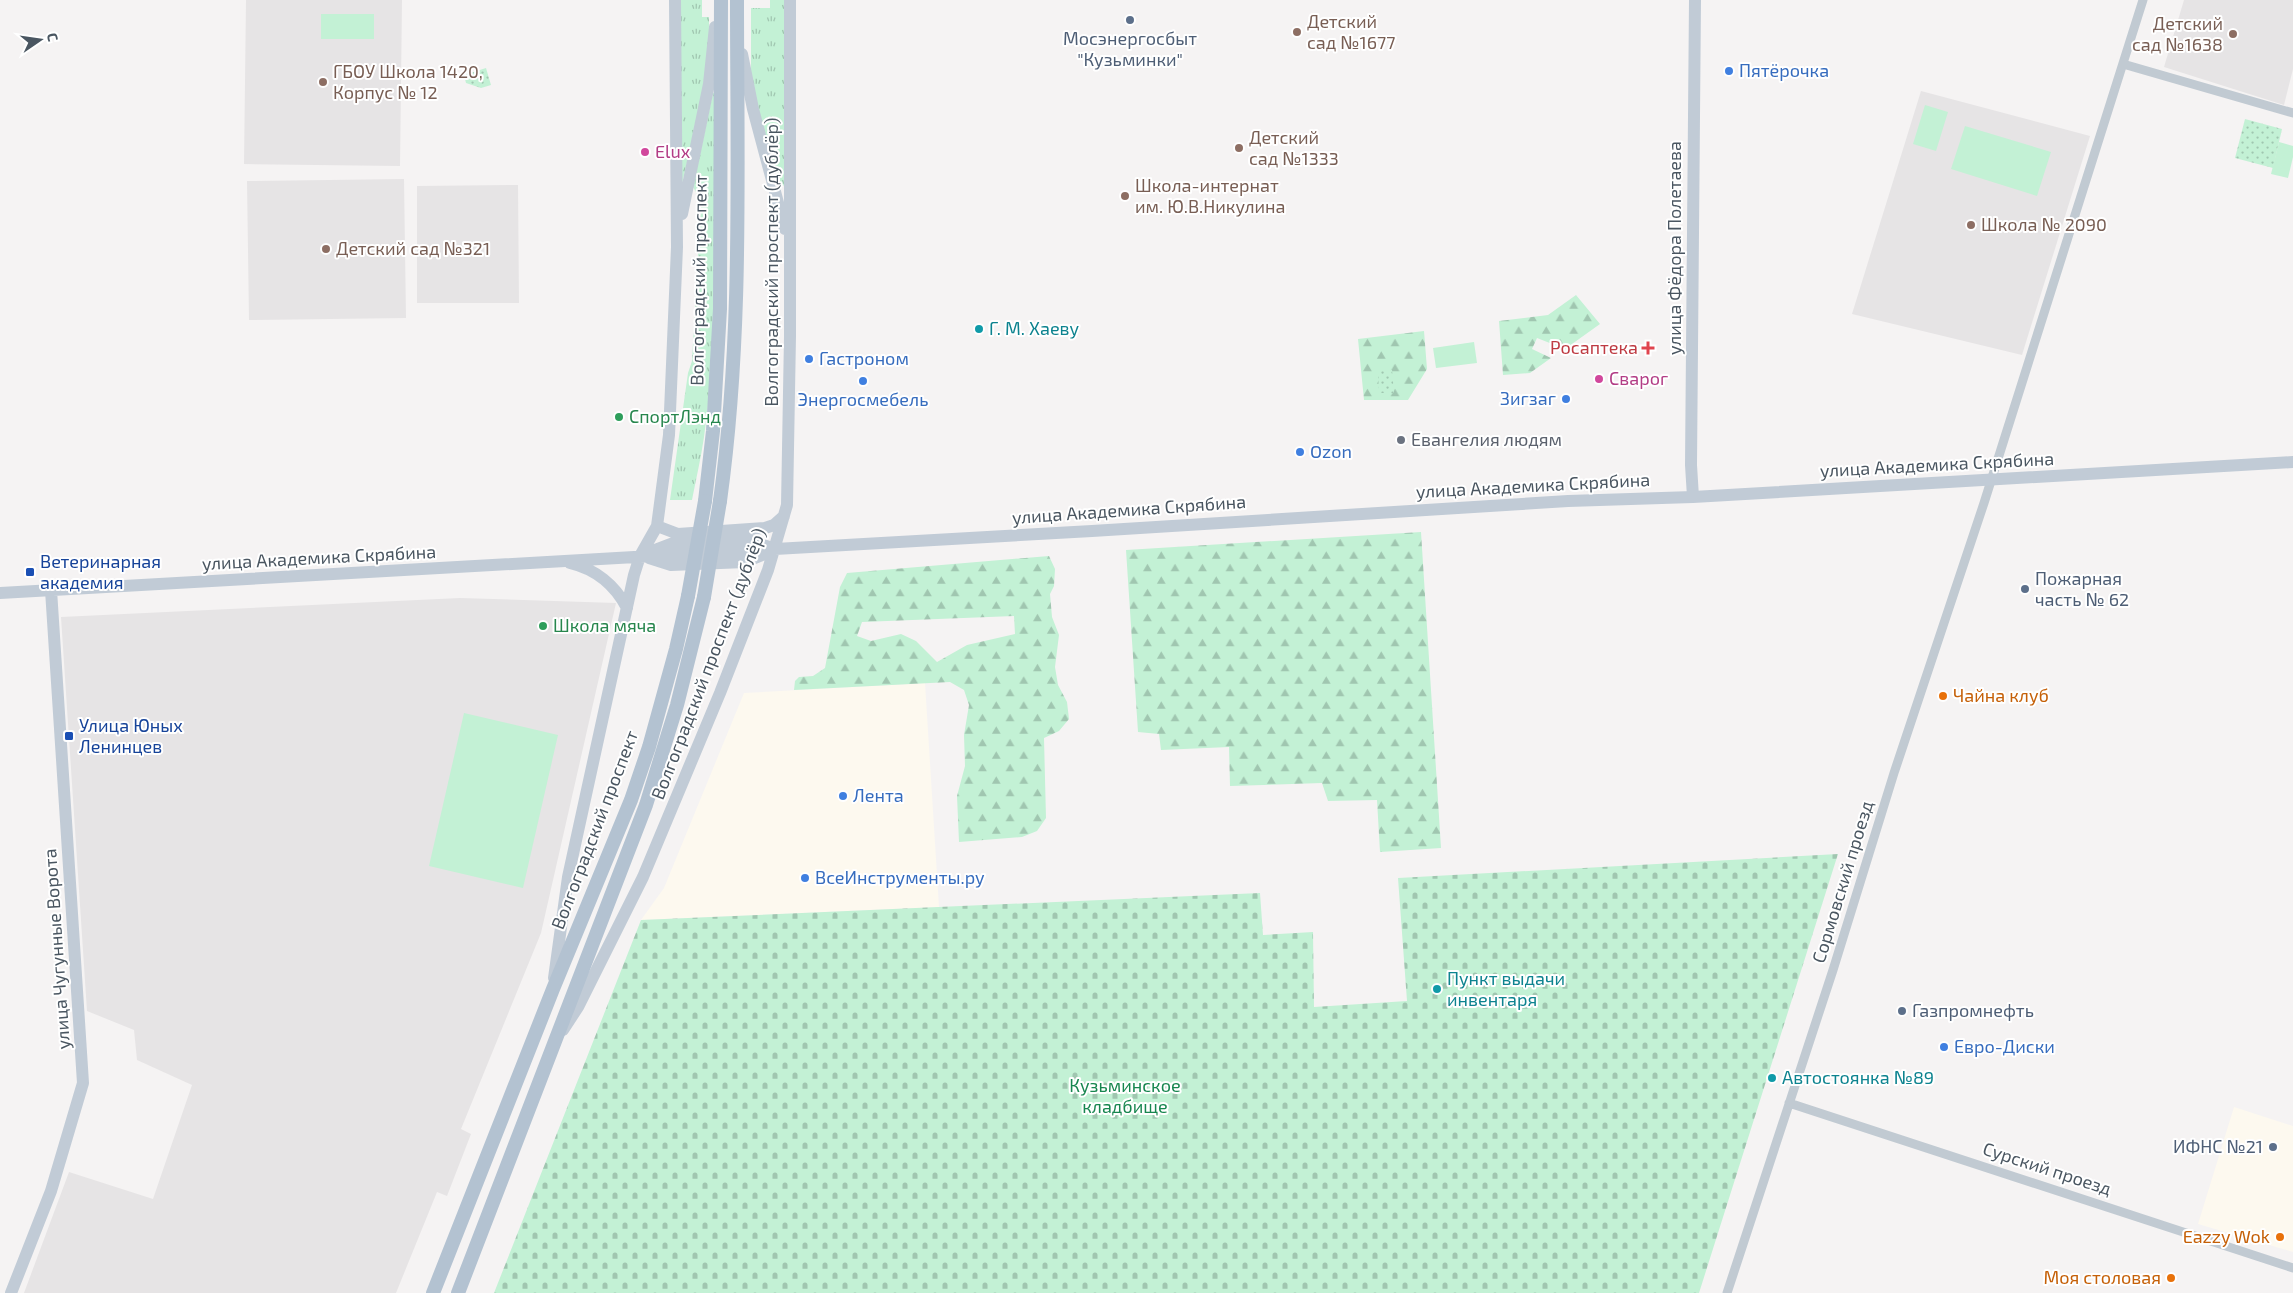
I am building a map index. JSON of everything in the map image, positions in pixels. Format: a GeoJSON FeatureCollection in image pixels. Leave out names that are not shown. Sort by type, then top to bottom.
{"type":"FeatureCollection","features":[{"type":"Feature","properties":{"kind":"main road"},"geometry":{"type":"LineString","coordinates":[[553,989],[568,877],[627,608],[640,556],[658,526],[669,435],[677,247],[675,0]]}},
{"type":"Feature","properties":{"kind":"main road"},"geometry":{"type":"LineString","coordinates":[[677,247],[689,174],[709,84],[719,0]]}},
{"type":"Feature","properties":{"kind":"main road","name":"Волгоградский проспект"},"geometry":{"type":"LineString","coordinates":[[433,1293],[553,989],[631,800],[651,738],[688,596],[705,501],[712,431],[720,309],[719,0]]}},
{"type":"Feature","properties":{"kind":"main road","name":"Волгоградский проспект (дублёр)"},"geometry":{"type":"LineString","coordinates":[[553,1044],[578,1007],[623,913],[643,877],[720,693],[775,549],[787,505],[790,345],[790,0]]}},
{"type":"Feature","properties":{"kind":"main road","name":"улица Фёдора Полетаева"},"geometry":{"type":"LineString","coordinates":[[1693,497],[1691,465],[1695,0]]}},
{"type":"Feature","properties":{"kind":"main road"},"geometry":{"type":"LineString","coordinates":[[737,6],[747,87],[790,246]]}},
{"type":"Feature","properties":{"kind":"main road","name":"Волгоградский проспект"},"geometry":{"type":"LineString","coordinates":[[458,1293],[662,760],[704,597],[720,501],[729,427],[736,325],[737,6]]}},
{"type":"Feature","properties":{"kind":"main road","name":"улица Академика Скрябина"},"geometry":{"type":"LineString","coordinates":[[640,556],[671,565],[745,562],[775,549],[1568,501],[1693,497],[2293,462]]}},
{"type":"Feature","properties":{"kind":"main road"},"geometry":{"type":"LineString","coordinates":[[658,526],[667,532],[678,534],[765,528],[774,525],[784,515]]}},
{"type":"Feature","properties":{"kind":"main road","name":"улица Академика Скрябина"},"geometry":{"type":"LineString","coordinates":[[0,594],[640,556],[673,542],[746,539],[775,549]]}},
{"type":"Feature","properties":{"kind":"main road"},"geometry":{"type":"LineString","coordinates":[[563,561],[580,566],[600,576],[615,590],[627,608]]}},
{"type":"Feature","properties":{"kind":"main road","name":"улица Чугунные Ворота"},"geometry":{"type":"LineString","coordinates":[[11,1293],[51,1191],[83,1083],[51,590]]}},
{"type":"Feature","properties":{"kind":"street","name":"Сормовский проезд"},"geometry":{"type":"LineString","coordinates":[[1726,1293],[1991,480],[2143,0]]}},
{"type":"Feature","properties":{"kind":"street"},"geometry":{"type":"LineString","coordinates":[[2123,64],[2293,114]]}},
{"type":"Feature","properties":{"kind":"street","name":"Сурский проезд"},"geometry":{"type":"LineString","coordinates":[[1789,1103],[2293,1268]]}},
{"type":"Feature","properties":{"kind":"shaded area","name":"ГБОУ Школа 1420, Корпус № 12"},"geometry":{"type":"Polygon","coordinates":[[[246,0],[402,0],[400,166],[244,164],[246,0]]]}},
{"type":"Feature","properties":{"kind":"shaded area","name":"Детский сад №1638"},"geometry":{"type":"Polygon","coordinates":[[[2184,0],[2293,0],[2293,69],[2284,105],[2164,67],[2184,0]]]}},
{"type":"Feature","properties":{"kind":"shaded area","name":"Школа № 2090"},"geometry":{"type":"Polygon","coordinates":[[[1921,91],[2090,136],[2022,355],[1852,314],[1921,91]]]}},
{"type":"Feature","properties":{"kind":"shaded area","name":"Детский сад №321"},"geometry":{"type":"Polygon","coordinates":[[[404,179],[406,318],[249,320],[247,181],[404,179]]]}},
{"type":"Feature","properties":{"kind":"shaded area"},"geometry":{"type":"Polygon","coordinates":[[[518,185],[519,303],[417,303],[417,186],[518,185]]]}},
{"type":"Feature","properties":{"kind":"shaded area"},"geometry":{"type":"Polygon","coordinates":[[[460,598],[616,603],[541,933],[461,1129],[471,1134],[447,1196],[437,1192],[396,1293],[24,1293],[69,1172],[153,1199],[192,1085],[137,1060],[134,1030],[87,1011],[61,617],[460,598]]]}},
{"type":"Feature","properties":{"kind":"shaded area"},"geometry":{"type":"Polygon","coordinates":[[[925,683],[939,907],[641,920],[664,888],[744,693],[925,683]]]}},
{"type":"Feature","properties":{"kind":"shaded area"},"geometry":{"type":"Polygon","coordinates":[[[2234,1107],[2293,1126],[2293,1252],[2198,1224],[2234,1107]]]}},
{"type":"Feature","properties":{"kind":"green space"},"geometry":{"type":"Polygon","coordinates":[[[681,0],[702,0],[702,17],[709,17],[709,69],[681,188],[681,0]]]}},
{"type":"Feature","properties":{"kind":"green space"},"geometry":{"type":"Polygon","coordinates":[[[770,0],[785,0],[785,185],[778,187],[751,79],[751,8],[770,8],[770,0]]]}},
{"type":"Feature","properties":{"kind":"green space"},"geometry":{"type":"Polygon","coordinates":[[[321,14],[374,14],[374,39],[321,39],[321,14]]]}},
{"type":"Feature","properties":{"kind":"green space"},"geometry":{"type":"Polygon","coordinates":[[[486,68],[491,85],[481,88],[466,83],[464,75],[486,68]]]}},
{"type":"Feature","properties":{"kind":"green space"},"geometry":{"type":"Polygon","coordinates":[[[713,93],[716,93],[716,265],[709,394],[703,445],[692,500],[670,500],[688,373],[692,361],[701,201],[693,187],[713,93]]]}},
{"type":"Feature","properties":{"kind":"green space"},"geometry":{"type":"Polygon","coordinates":[[[1925,105],[1948,112],[1936,151],[1913,144],[1925,105]]]}},
{"type":"Feature","properties":{"kind":"green space"},"geometry":{"type":"Polygon","coordinates":[[[2245,119],[2282,129],[2273,168],[2235,158],[2245,119]]]}},
{"type":"Feature","properties":{"kind":"green space"},"geometry":{"type":"Polygon","coordinates":[[[1965,126],[2051,152],[2037,196],[1951,169],[1965,126]]]}},
{"type":"Feature","properties":{"kind":"green space"},"geometry":{"type":"Polygon","coordinates":[[[2279,142],[2293,146],[2293,157],[2288,178],[2271,174],[2279,142]]]}},
{"type":"Feature","properties":{"kind":"green space"},"geometry":{"type":"Polygon","coordinates":[[[1576,295],[1600,324],[1565,349],[1537,338],[1532,349],[1551,358],[1530,373],[1503,375],[1499,321],[1548,315],[1576,295]]]}},
{"type":"Feature","properties":{"kind":"green space"},"geometry":{"type":"Polygon","coordinates":[[[1424,331],[1427,369],[1408,400],[1364,400],[1358,339],[1424,331]]]}},
{"type":"Feature","properties":{"kind":"green space"},"geometry":{"type":"Polygon","coordinates":[[[1474,342],[1477,363],[1436,368],[1433,348],[1474,342]]]}},
{"type":"Feature","properties":{"kind":"green space"},"geometry":{"type":"Polygon","coordinates":[[[1392,370],[1394,393],[1379,393],[1378,371],[1392,370]]]}},
{"type":"Feature","properties":{"kind":"green space"},"geometry":{"type":"Polygon","coordinates":[[[1421,532],[1441,848],[1380,852],[1377,800],[1328,801],[1322,783],[1230,786],[1229,747],[1161,750],[1159,734],[1138,732],[1126,550],[1421,532]]]}},
{"type":"Feature","properties":{"kind":"green space"},"geometry":{"type":"Polygon","coordinates":[[[1049,556],[1055,569],[1054,586],[1050,594],[1052,617],[1059,635],[1055,667],[1058,685],[1067,702],[1069,719],[1059,731],[1044,738],[1046,818],[1037,831],[1022,837],[959,842],[957,796],[965,766],[964,735],[969,705],[964,690],[950,682],[794,690],[795,681],[799,677],[813,676],[825,668],[840,587],[847,573],[1049,556]],[[1014,616],[862,622],[857,636],[871,641],[901,634],[916,641],[937,662],[967,645],[1015,634],[1014,616]]]}},
{"type":"Feature","properties":{"kind":"green space"},"geometry":{"type":"Polygon","coordinates":[[[464,713],[558,735],[523,888],[429,866],[464,713]]]}},
{"type":"Feature","properties":{"kind":"green space","name":"Кузьминское кладбище"},"geometry":{"type":"Polygon","coordinates":[[[1838,854],[1699,1293],[494,1293],[641,920],[1260,893],[1263,935],[1313,932],[1314,1007],[1407,1001],[1398,878],[1838,854]]]}},
{"type":"Feature","properties":{"kind":"place","name":"Мосэнергосбыт \"Кузьминки\""},"geometry":{"type":"Point","coordinates":[1130,20]}},
{"type":"Feature","properties":{"kind":"place","name":"Детский сад №1677"},"geometry":{"type":"Point","coordinates":[1297,32]}},
{"type":"Feature","properties":{"kind":"place","name":"Детский сад №1638"},"geometry":{"type":"Point","coordinates":[2233,34]}},
{"type":"Feature","properties":{"kind":"place","name":"Пятёрочка"},"geometry":{"type":"Point","coordinates":[1729,71]}},
{"type":"Feature","properties":{"kind":"place","name":"ГБОУ Школа 1420, Корпус № 12"},"geometry":{"type":"Point","coordinates":[323,82]}},
{"type":"Feature","properties":{"kind":"place","name":"Детский сад №1333"},"geometry":{"type":"Point","coordinates":[1239,148]}},
{"type":"Feature","properties":{"kind":"place","name":"Elux"},"geometry":{"type":"Point","coordinates":[645,152]}},
{"type":"Feature","properties":{"kind":"place","name":"Школа-интернат им. Ю.В.Никулина"},"geometry":{"type":"Point","coordinates":[1125,196]}},
{"type":"Feature","properties":{"kind":"place","name":"Школа № 2090"},"geometry":{"type":"Point","coordinates":[1971,225]}},
{"type":"Feature","properties":{"kind":"place","name":"Детский сад №321"},"geometry":{"type":"Point","coordinates":[326,249]}},
{"type":"Feature","properties":{"kind":"place","name":"Г. М. Хаеву"},"geometry":{"type":"Point","coordinates":[979,329]}},
{"type":"Feature","properties":{"kind":"place","name":"Росаптека"},"geometry":{"type":"Point","coordinates":[1648,348]}},
{"type":"Feature","properties":{"kind":"place","name":"Гастроном"},"geometry":{"type":"Point","coordinates":[809,359]}},
{"type":"Feature","properties":{"kind":"place","name":"Сварог"},"geometry":{"type":"Point","coordinates":[1599,379]}},
{"type":"Feature","properties":{"kind":"place","name":"Энергосмебель"},"geometry":{"type":"Point","coordinates":[863,381]}},
{"type":"Feature","properties":{"kind":"place","name":"Зигзаг"},"geometry":{"type":"Point","coordinates":[1566,399]}},
{"type":"Feature","properties":{"kind":"place","name":"СпортЛэнд"},"geometry":{"type":"Point","coordinates":[619,417]}},
{"type":"Feature","properties":{"kind":"place","name":"Евангелия людям"},"geometry":{"type":"Point","coordinates":[1401,440]}},
{"type":"Feature","properties":{"kind":"place","name":"Ozon"},"geometry":{"type":"Point","coordinates":[1300,452]}},
{"type":"Feature","properties":{"kind":"place","name":"Ветеринарная академия"},"geometry":{"type":"Point","coordinates":[30,572]}},
{"type":"Feature","properties":{"kind":"place","name":"Пожарная часть № 62"},"geometry":{"type":"Point","coordinates":[2025,589]}},
{"type":"Feature","properties":{"kind":"place","name":"Школа мяча"},"geometry":{"type":"Point","coordinates":[543,626]}},
{"type":"Feature","properties":{"kind":"place","name":"Чайна клуб"},"geometry":{"type":"Point","coordinates":[1943,696]}},
{"type":"Feature","properties":{"kind":"place","name":"Улица Юных Ленинцев"},"geometry":{"type":"Point","coordinates":[69,736]}},
{"type":"Feature","properties":{"kind":"place","name":"Лента"},"geometry":{"type":"Point","coordinates":[843,796]}},
{"type":"Feature","properties":{"kind":"place","name":"ВсеИнструменты.ру"},"geometry":{"type":"Point","coordinates":[805,878]}},
{"type":"Feature","properties":{"kind":"place","name":"Пункт выдачи инвентаря"},"geometry":{"type":"Point","coordinates":[1437,989]}},
{"type":"Feature","properties":{"kind":"place","name":"Газпромнефть"},"geometry":{"type":"Point","coordinates":[1902,1011]}},
{"type":"Feature","properties":{"kind":"place","name":"Евро-Диски"},"geometry":{"type":"Point","coordinates":[1944,1047]}},
{"type":"Feature","properties":{"kind":"place","name":"Автостоянка №89"},"geometry":{"type":"Point","coordinates":[1772,1078]}},
{"type":"Feature","properties":{"kind":"place","name":"ИФНС №21"},"geometry":{"type":"Point","coordinates":[2273,1147]}},
{"type":"Feature","properties":{"kind":"place","name":"Eazzy Wok"},"geometry":{"type":"Point","coordinates":[2280,1237]}},
{"type":"Feature","properties":{"kind":"place","name":"Моя столовая"},"geometry":{"type":"Point","coordinates":[2171,1278]}}]}
